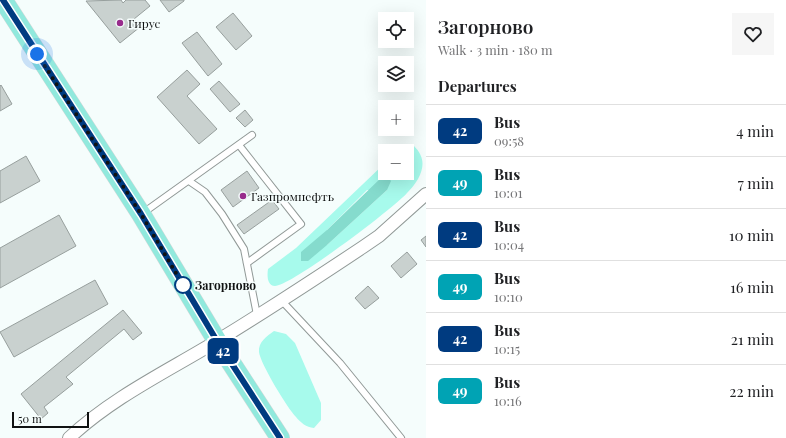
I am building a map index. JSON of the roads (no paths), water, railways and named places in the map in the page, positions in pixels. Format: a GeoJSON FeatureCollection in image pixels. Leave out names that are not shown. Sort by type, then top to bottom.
{"type":"FeatureCollection","features":[{"type":"Feature","properties":{"kind":"main road"},"geometry":{"type":"LineString","coordinates":[[3,0],[141,214],[217,341],[280,438]]}},
{"type":"Feature","properties":{"kind":"street"},"geometry":{"type":"LineString","coordinates":[[69,438],[84,424],[127,392],[217,341],[379,236],[426,194]]}},
{"type":"Feature","properties":{"kind":"lane"},"geometry":{"type":"LineString","coordinates":[[141,214],[252,135]]}},
{"type":"Feature","properties":{"kind":"lane"},"geometry":{"type":"LineString","coordinates":[[239,145],[301,224],[247,264]]}},
{"type":"Feature","properties":{"kind":"lane"},"geometry":{"type":"LineString","coordinates":[[189,181],[205,192],[222,214],[244,249],[257,315]]}},
{"type":"Feature","properties":{"kind":"lane"},"geometry":{"type":"LineString","coordinates":[[281,300],[340,363],[402,438]]}},
{"type":"Feature","properties":{"kind":"place","name":"Гирус"},"geometry":{"type":"Point","coordinates":[120,23]}},
{"type":"Feature","properties":{"kind":"place","name":"Газпромнефть"},"geometry":{"type":"Point","coordinates":[243,196]}},
{"type":"Feature","properties":{"kind":"place","name":"Загорново"},"geometry":{"type":"Point","coordinates":[183,285]}}]}
